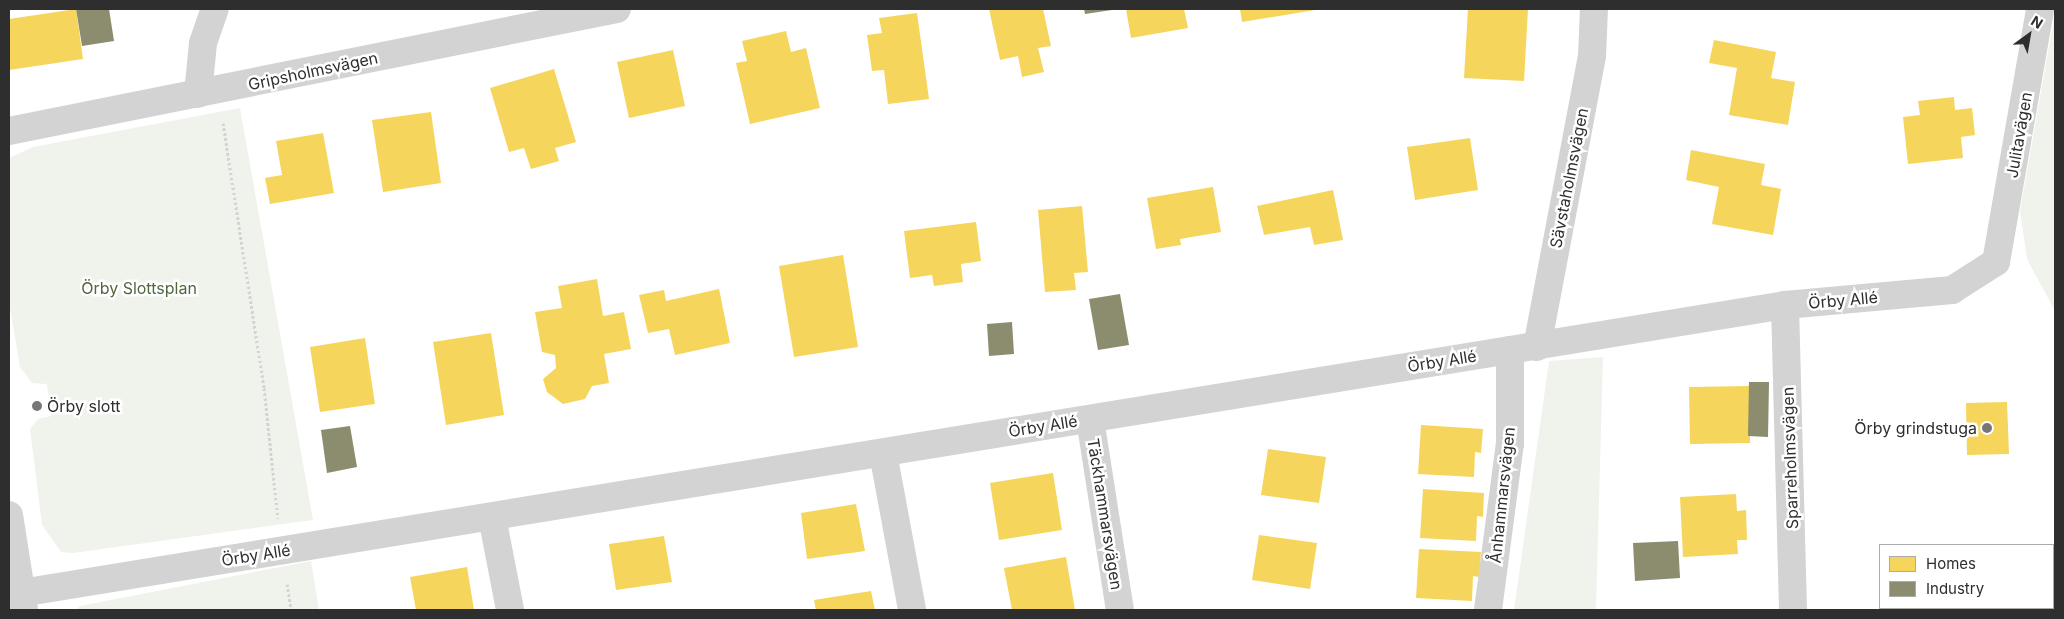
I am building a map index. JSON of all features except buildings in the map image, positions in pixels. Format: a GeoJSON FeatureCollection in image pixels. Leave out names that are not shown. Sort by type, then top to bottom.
{"type":"FeatureCollection","features":[{"type":"Feature","properties":{"kind":"street"},"geometry":{"type":"LineString","coordinates":[[209,92],[203,42],[215,9]]}},
{"type":"Feature","properties":{"kind":"street","name":"Gripsholmsvägen"},"geometry":{"type":"LineString","coordinates":[[9,131],[617,9]]}},
{"type":"Feature","properties":{"kind":"street","name":"Sävstaholmsvägen"},"geometry":{"type":"LineString","coordinates":[[1524,349],[1592,56],[1594,9]]}},
{"type":"Feature","properties":{"kind":"street","name":"Julitavägen"},"geometry":{"type":"LineString","coordinates":[[1996,262],[2040,9]]}},
{"type":"Feature","properties":{"kind":"street","name":"Örby Allé"},"geometry":{"type":"LineString","coordinates":[[19,601],[281,551],[1785,306],[1952,290],[1996,262]]}},
{"type":"Feature","properties":{"kind":"street","name":"Sparreholmsvägen"},"geometry":{"type":"LineString","coordinates":[[1785,306],[1794,610]]}},
{"type":"Feature","properties":{"kind":"street","name":"Ånhammarsvägen"},"geometry":{"type":"LineString","coordinates":[[1488,610],[1524,349]]}},
{"type":"Feature","properties":{"kind":"street","name":"Täckhammarsvägen"},"geometry":{"type":"LineString","coordinates":[[1090,418],[1120,610]]}},
{"type":"Feature","properties":{"kind":"street"},"geometry":{"type":"LineString","coordinates":[[883,453],[912,610]]}},
{"type":"Feature","properties":{"kind":"street"},"geometry":{"type":"LineString","coordinates":[[9,515],[19,601]]}},
{"type":"Feature","properties":{"kind":"street"},"geometry":{"type":"LineString","coordinates":[[492,517],[510,610]]}},
{"type":"Feature","properties":{"kind":"path"},"geometry":{"type":"LineString","coordinates":[[209,92],[238,236],[264,388],[281,551],[292,610]]}},
{"type":"Feature","properties":{"kind":"green space"},"geometry":{"type":"Polygon","coordinates":[[[2055,12],[2055,311],[2027,259],[2020,211],[2055,12]]]}},
{"type":"Feature","properties":{"kind":"green space","name":"Örby Slottsplan"},"geometry":{"type":"Polygon","coordinates":[[[240,108],[313,520],[73,553],[61,552],[42,525],[30,429],[38,419],[51,416],[47,384],[32,383],[20,367],[9,302],[9,158],[33,147],[240,108]]]}},
{"type":"Feature","properties":{"kind":"green space"},"geometry":{"type":"Polygon","coordinates":[[[1603,357],[1596,610],[1514,610],[1549,361],[1603,357]]]}},
{"type":"Feature","properties":{"kind":"green space"},"geometry":{"type":"Polygon","coordinates":[[[311,561],[319,610],[76,610],[80,606],[311,561]]]}},
{"type":"Feature","properties":{"kind":"place","name":"Örby slott"},"geometry":{"type":"Point","coordinates":[37,406]}},
{"type":"Feature","properties":{"kind":"place","name":"Örby grindstuga"},"geometry":{"type":"Point","coordinates":[1987,428]}}]}
